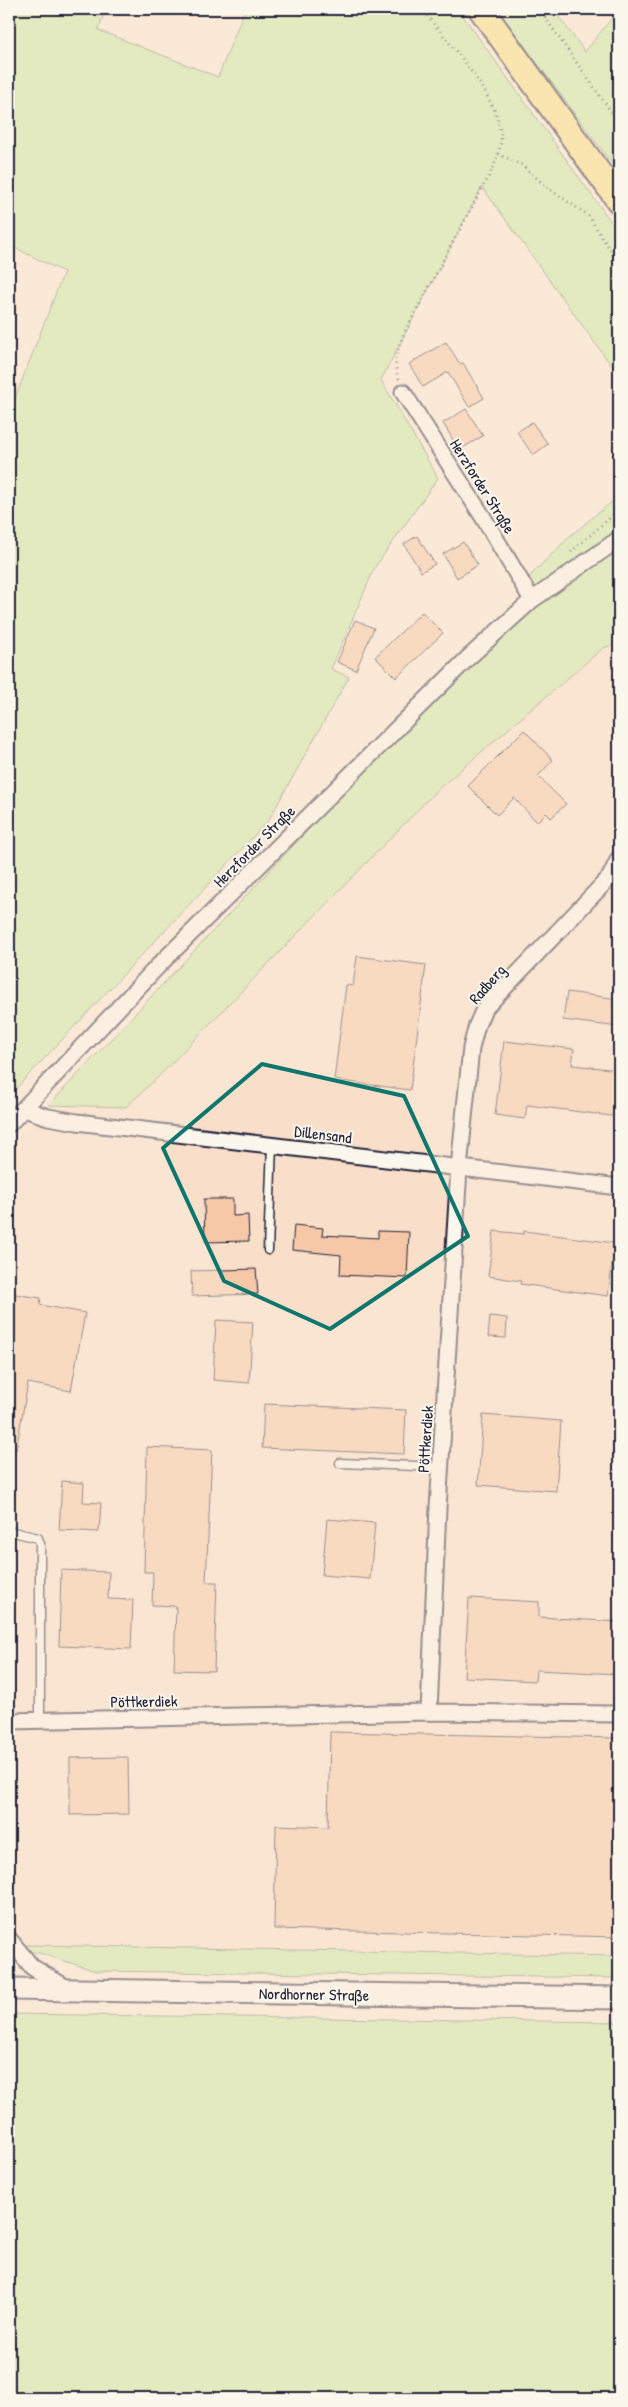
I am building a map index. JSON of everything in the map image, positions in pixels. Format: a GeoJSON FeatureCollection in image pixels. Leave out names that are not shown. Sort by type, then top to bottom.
{"type":"FeatureCollection","features":[{"type":"Feature","properties":{"kind":"main road"},"geometry":{"type":"LineString","coordinates":[[481,9],[619,201]]}},
{"type":"Feature","properties":{"kind":"main road","name":"Nordhorner Straße"},"geometry":{"type":"LineString","coordinates":[[9,1989],[74,1992],[619,1998]]}},
{"type":"Feature","properties":{"kind":"street","name":"Herzforder Straße"},"geometry":{"type":"LineString","coordinates":[[404,392],[483,517],[532,600]]}},
{"type":"Feature","properties":{"kind":"street","name":"Herzforder Straße"},"geometry":{"type":"LineString","coordinates":[[9,1124],[159,965],[348,775],[468,658],[532,600],[619,539]]}},
{"type":"Feature","properties":{"kind":"street","name":"Radberg"},"geometry":{"type":"LineString","coordinates":[[459,1168],[471,1048],[484,1009],[610,877],[619,858]]}},
{"type":"Feature","properties":{"kind":"street","name":"Dillensand"},"geometry":{"type":"LineString","coordinates":[[24,1109],[48,1117],[77,1122],[619,1187]]}},
{"type":"Feature","properties":{"kind":"street","name":"Pöttkerdiek"},"geometry":{"type":"LineString","coordinates":[[429,1712],[440,1468],[459,1168]]}},
{"type":"Feature","properties":{"kind":"street","name":"Pöttkerdiek"},"geometry":{"type":"LineString","coordinates":[[9,1721],[429,1712],[619,1714]]}},
{"type":"Feature","properties":{"kind":"street"},"geometry":{"type":"LineString","coordinates":[[9,1939],[32,1967],[74,1992]]}},
{"type":"Feature","properties":{"kind":"lane"},"geometry":{"type":"LineString","coordinates":[[268,1250],[272,1146]]}},
{"type":"Feature","properties":{"kind":"lane"},"geometry":{"type":"LineString","coordinates":[[340,1463],[440,1468]]}},
{"type":"Feature","properties":{"kind":"lane"},"geometry":{"type":"LineString","coordinates":[[9,1531],[38,1538],[40,1544],[40,1721]]}},
{"type":"Feature","properties":{"kind":"path"},"geometry":{"type":"LineString","coordinates":[[404,392],[395,370],[396,352],[401,339],[492,170],[498,154],[501,137],[497,119],[481,84],[422,9]]}},
{"type":"Feature","properties":{"kind":"path"},"geometry":{"type":"LineString","coordinates":[[539,9],[619,123]]}},
{"type":"Feature","properties":{"kind":"path"},"geometry":{"type":"LineString","coordinates":[[498,154],[522,165],[549,189],[588,215],[619,264]]}},
{"type":"Feature","properties":{"kind":"highlighted area"},"geometry":{"type":"Polygon","coordinates":[[[262,1064],[404,1096],[468,1236],[330,1329],[224,1281],[163,1148],[262,1064]]]}},
{"type":"Feature","properties":{"kind":"shaded area"},"geometry":{"type":"Polygon","coordinates":[[[619,643],[619,1956],[27,1945],[9,1950],[9,1146],[49,1105],[126,1107],[157,1078],[437,790],[603,648],[619,643]]]}},
{"type":"Feature","properties":{"kind":"green space"},"geometry":{"type":"Polygon","coordinates":[[[9,9],[106,9],[98,30],[218,77],[245,9],[458,9],[619,233],[619,376],[482,187],[381,380],[438,478],[375,567],[331,669],[349,677],[268,821],[9,1096],[9,414],[64,272],[9,245],[9,9]]]}},
{"type":"Feature","properties":{"kind":"green space"},"geometry":{"type":"Polygon","coordinates":[[[497,9],[553,9],[585,52],[619,9],[619,173],[497,9]]]}},
{"type":"Feature","properties":{"kind":"green space"},"geometry":{"type":"Polygon","coordinates":[[[619,496],[619,643],[603,648],[437,790],[157,1078],[126,1107],[49,1105],[469,659],[532,601],[523,583],[570,536],[619,496]]]}},
{"type":"Feature","properties":{"kind":"green space"},"geometry":{"type":"Polygon","coordinates":[[[27,1945],[619,1956],[619,1978],[96,1971],[39,1953],[21,1951],[27,1945]]]}},
{"type":"Feature","properties":{"kind":"green space"},"geometry":{"type":"Polygon","coordinates":[[[9,2014],[619,2022],[619,2398],[9,2398],[9,2014]]]}},
{"type":"Feature","properties":{"kind":"building"},"geometry":{"type":"Polygon","coordinates":[[[446,342],[460,364],[463,363],[484,398],[469,407],[448,372],[423,387],[409,364],[446,342]]]}},
{"type":"Feature","properties":{"kind":"building"},"geometry":{"type":"Polygon","coordinates":[[[466,409],[483,436],[459,450],[443,423],[466,409]]]}},
{"type":"Feature","properties":{"kind":"building"},"geometry":{"type":"Polygon","coordinates":[[[532,422],[548,444],[533,455],[517,432],[532,422]]]}},
{"type":"Feature","properties":{"kind":"building"},"geometry":{"type":"Polygon","coordinates":[[[417,536],[435,564],[421,572],[404,544],[417,536]]]}},
{"type":"Feature","properties":{"kind":"building"},"geometry":{"type":"Polygon","coordinates":[[[463,542],[478,565],[457,578],[443,554],[463,542]]]}},
{"type":"Feature","properties":{"kind":"building"},"geometry":{"type":"Polygon","coordinates":[[[422,612],[443,633],[396,678],[375,657],[422,612]]]}},
{"type":"Feature","properties":{"kind":"building"},"geometry":{"type":"Polygon","coordinates":[[[355,620],[374,628],[356,670],[337,662],[355,620]]]}},
{"type":"Feature","properties":{"kind":"building"},"geometry":{"type":"Polygon","coordinates":[[[524,730],[553,760],[538,776],[566,804],[551,818],[546,813],[537,822],[514,798],[497,815],[468,786],[524,730]]]}},
{"type":"Feature","properties":{"kind":"building"},"geometry":{"type":"Polygon","coordinates":[[[357,956],[426,965],[410,1090],[334,1080],[346,985],[353,986],[357,956]]]}},
{"type":"Feature","properties":{"kind":"building"},"geometry":{"type":"Polygon","coordinates":[[[567,992],[619,999],[619,1027],[563,1020],[567,992]]]}},
{"type":"Feature","properties":{"kind":"building"},"geometry":{"type":"Polygon","coordinates":[[[504,1041],[574,1049],[572,1065],[619,1070],[619,1117],[527,1105],[525,1119],[495,1115],[504,1041]]]}},
{"type":"Feature","properties":{"kind":"building"},"geometry":{"type":"Polygon","coordinates":[[[204,1199],[233,1199],[233,1216],[248,1215],[249,1241],[205,1242],[204,1199]]]}},
{"type":"Feature","properties":{"kind":"building"},"geometry":{"type":"Polygon","coordinates":[[[294,1225],[323,1228],[322,1235],[378,1238],[378,1231],[409,1232],[407,1278],[340,1275],[341,1255],[292,1250],[294,1225]]]}},
{"type":"Feature","properties":{"kind":"building"},"geometry":{"type":"Polygon","coordinates":[[[494,1231],[524,1234],[524,1231],[615,1243],[608,1296],[520,1284],[521,1281],[488,1276],[494,1231]]]}},
{"type":"Feature","properties":{"kind":"building"},"geometry":{"type":"Polygon","coordinates":[[[256,1269],[258,1294],[192,1296],[191,1271],[256,1269]]]}},
{"type":"Feature","properties":{"kind":"building"},"geometry":{"type":"Polygon","coordinates":[[[9,1293],[41,1298],[40,1305],[85,1313],[71,1391],[28,1383],[16,1450],[9,1450],[9,1293]]]}},
{"type":"Feature","properties":{"kind":"building"},"geometry":{"type":"Polygon","coordinates":[[[490,1316],[507,1318],[506,1338],[488,1337],[490,1316]]]}},
{"type":"Feature","properties":{"kind":"building"},"geometry":{"type":"Polygon","coordinates":[[[216,1320],[253,1322],[249,1383],[213,1380],[216,1320]]]}},
{"type":"Feature","properties":{"kind":"building"},"geometry":{"type":"Polygon","coordinates":[[[264,1404],[406,1410],[404,1454],[262,1448],[264,1404]]]}},
{"type":"Feature","properties":{"kind":"building"},"geometry":{"type":"Polygon","coordinates":[[[483,1415],[561,1421],[556,1491],[478,1485],[483,1415]]]}},
{"type":"Feature","properties":{"kind":"building"},"geometry":{"type":"Polygon","coordinates":[[[147,1447],[212,1450],[206,1582],[217,1582],[214,1671],[174,1670],[176,1606],[152,1605],[153,1572],[144,1572],[147,1447]]]}},
{"type":"Feature","properties":{"kind":"building"},"geometry":{"type":"Polygon","coordinates":[[[62,1481],[84,1483],[83,1502],[101,1503],[99,1532],[59,1530],[62,1481]]]}},
{"type":"Feature","properties":{"kind":"building"},"geometry":{"type":"Polygon","coordinates":[[[327,1519],[375,1523],[370,1579],[322,1575],[327,1519]]]}},
{"type":"Feature","properties":{"kind":"building"},"geometry":{"type":"Polygon","coordinates":[[[61,1570],[109,1572],[108,1599],[133,1600],[131,1649],[59,1646],[61,1570]]]}},
{"type":"Feature","properties":{"kind":"building"},"geometry":{"type":"Polygon","coordinates":[[[469,1598],[539,1602],[539,1617],[619,1622],[619,1674],[536,1670],[535,1681],[464,1677],[469,1598]]]}},
{"type":"Feature","properties":{"kind":"building"},"geometry":{"type":"Polygon","coordinates":[[[330,1732],[619,1738],[619,1937],[274,1929],[276,1825],[328,1827],[330,1732]]]}},
{"type":"Feature","properties":{"kind":"building"},"geometry":{"type":"Polygon","coordinates":[[[128,1757],[129,1814],[70,1815],[70,1758],[128,1757]]]}}]}
